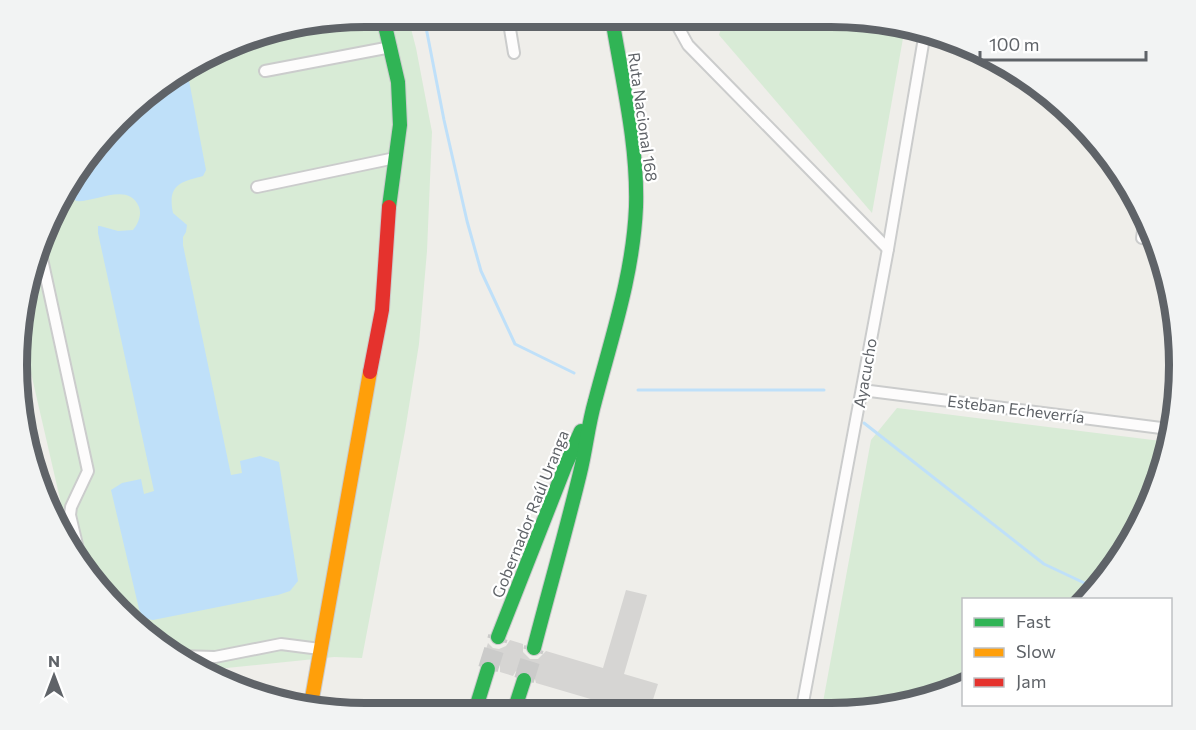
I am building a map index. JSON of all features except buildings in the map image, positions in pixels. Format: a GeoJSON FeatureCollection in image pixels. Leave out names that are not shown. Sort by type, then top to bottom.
{"type":"FeatureCollection","features":[{"type":"Feature","properties":{"kind":"main road"},"geometry":{"type":"LineString","coordinates":[[312,699],[382,310],[400,125],[399,82],[386,27]]}},
{"type":"Feature","properties":{"kind":"main road","name":"Ruta Nacional 168"},"geometry":{"type":"LineString","coordinates":[[607,362],[629,272],[636,225],[631,134],[613,27]]}},
{"type":"Feature","properties":{"kind":"main road","name":"Gobernador Raúl Uranga"},"geometry":{"type":"LineString","coordinates":[[534,648],[581,470],[594,404],[607,362]]}},
{"type":"Feature","properties":{"kind":"main road","name":"Gobernador Raúl Uranga"},"geometry":{"type":"LineString","coordinates":[[498,637],[566,464],[594,404]]}},
{"type":"Feature","properties":{"kind":"main road"},"geometry":{"type":"LineString","coordinates":[[477,703],[488,669]]}},
{"type":"Feature","properties":{"kind":"main road"},"geometry":{"type":"LineString","coordinates":[[517,703],[524,680]]}},
{"type":"Feature","properties":{"kind":"street"},"geometry":{"type":"LineString","coordinates":[[510,27],[514,53]]}},
{"type":"Feature","properties":{"kind":"street"},"geometry":{"type":"LineString","coordinates":[[677,27],[688,45],[888,249]]}},
{"type":"Feature","properties":{"kind":"street","name":"Ayacucho"},"geometry":{"type":"LineString","coordinates":[[803,703],[888,249],[923,40]]}},
{"type":"Feature","properties":{"kind":"street"},"geometry":{"type":"LineString","coordinates":[[265,71],[391,47]]}},
{"type":"Feature","properties":{"kind":"street"},"geometry":{"type":"LineString","coordinates":[[257,187],[395,158]]}},
{"type":"Feature","properties":{"kind":"street"},"geometry":{"type":"LineString","coordinates":[[43,263],[88,471],[71,507],[70,515],[76,540]]}},
{"type":"Feature","properties":{"kind":"street","name":"Esteban Echeverría"},"geometry":{"type":"LineString","coordinates":[[862,390],[1163,428]]}},
{"type":"Feature","properties":{"kind":"street"},"geometry":{"type":"LineString","coordinates":[[193,656],[215,657],[281,644],[320,649]]}},
{"type":"Feature","properties":{"kind":"green space"},"geometry":{"type":"Polygon","coordinates":[[[411,27],[432,132],[427,251],[419,344],[362,658],[334,657],[216,668],[177,646],[126,604],[97,571],[65,519],[27,357],[28,343],[33,299],[45,256],[62,216],[84,177],[111,142],[142,111],[177,84],[216,62],[256,45],[299,33],[343,28],[411,27]]]}},
{"type":"Feature","properties":{"kind":"green space"},"geometry":{"type":"Polygon","coordinates":[[[722,27],[831,27],[904,35],[872,213],[719,35],[722,27]]]}},
{"type":"Feature","properties":{"kind":"green space"},"geometry":{"type":"Polygon","coordinates":[[[897,408],[1160,441],[1151,474],[1124,534],[1099,571],[1076,598],[962,598],[962,676],[897,697],[823,703],[871,440],[897,408]]]}},
{"type":"Feature","properties":{"kind":"water"},"geometry":{"type":"Polygon","coordinates":[[[188,77],[206,170],[203,176],[188,180],[174,190],[173,213],[187,225],[183,245],[231,475],[242,473],[240,461],[260,456],[279,462],[298,581],[290,591],[153,620],[143,618],[111,490],[122,483],[141,479],[144,494],[154,491],[98,233],[98,226],[118,231],[133,230],[139,219],[140,210],[134,199],[127,195],[110,195],[76,201],[72,196],[111,142],[142,111],[188,77]]]}},
{"type":"Feature","properties":{"kind":"waterway"},"geometry":{"type":"LineString","coordinates":[[426,27],[444,120],[481,271],[515,344],[574,373]]}},
{"type":"Feature","properties":{"kind":"waterway"},"geometry":{"type":"LineString","coordinates":[[638,390],[824,390]]}},
{"type":"Feature","properties":{"kind":"waterway"},"geometry":{"type":"LineString","coordinates":[[864,423],[1044,564],[1088,585]]}},
{"type":"Feature","properties":{"kind":"tunnel"},"geometry":{"type":"LineString","coordinates":[[488,669],[498,637]]}},
{"type":"Feature","properties":{"kind":"tunnel"},"geometry":{"type":"LineString","coordinates":[[524,680],[534,648]]}},
{"type":"Feature","properties":{"kind":"traffic: fast"},"geometry":{"type":"LineString","coordinates":[[385,27],[398,82],[400,125],[389,207]]}},
{"type":"Feature","properties":{"kind":"traffic: fast"},"geometry":{"type":"LineString","coordinates":[[534,648],[575,495],[593,410],[621,305],[631,257],[636,183],[628,112],[614,27]]}},
{"type":"Feature","properties":{"kind":"traffic: fast"},"geometry":{"type":"LineString","coordinates":[[498,637],[581,431]]}},
{"type":"Feature","properties":{"kind":"traffic: fast"},"geometry":{"type":"LineString","coordinates":[[477,703],[488,669]]}},
{"type":"Feature","properties":{"kind":"traffic: fast"},"geometry":{"type":"LineString","coordinates":[[517,703],[524,680]]}},
{"type":"Feature","properties":{"kind":"traffic: slow"},"geometry":{"type":"LineString","coordinates":[[312,699],[370,372]]}},
{"type":"Feature","properties":{"kind":"traffic: jam"},"geometry":{"type":"LineString","coordinates":[[370,372],[382,310],[389,207]]}}]}
